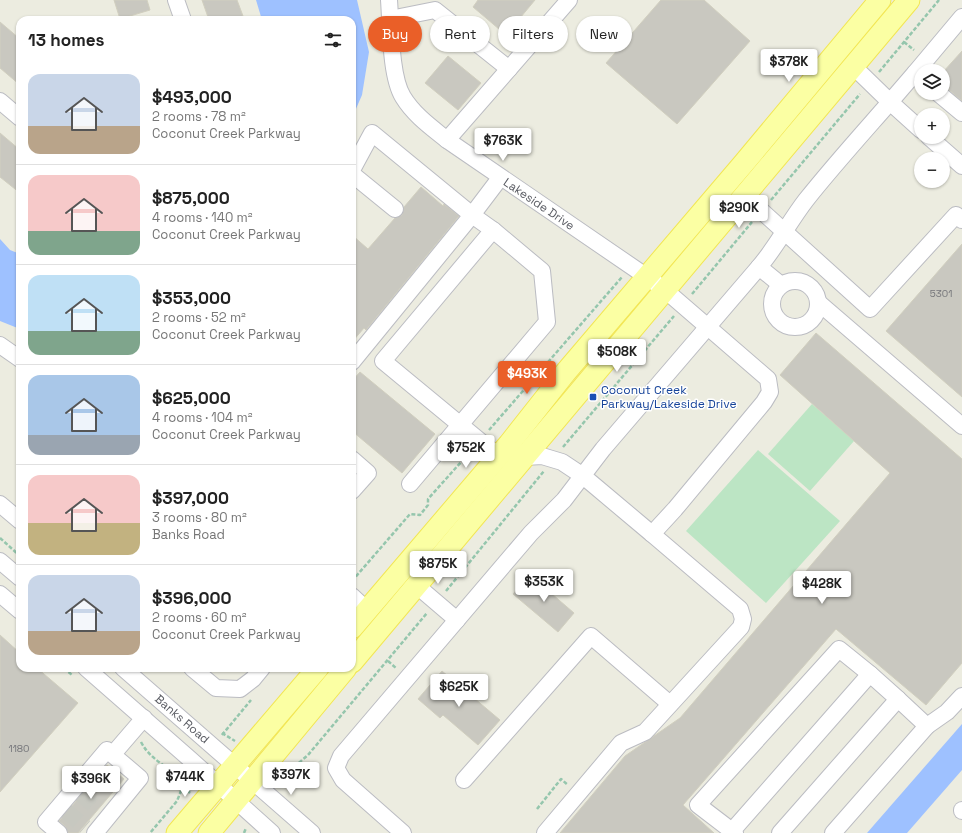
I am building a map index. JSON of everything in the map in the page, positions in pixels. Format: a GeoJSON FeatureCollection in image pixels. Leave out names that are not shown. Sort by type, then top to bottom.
{"type":"FeatureCollection","features":[{"type":"Feature","properties":{"kind":"main road"},"geometry":{"type":"LineString","coordinates":[[356,657],[909,0]]}},
{"type":"Feature","properties":{"kind":"main road"},"geometry":{"type":"LineString","coordinates":[[356,623],[498,456],[565,373],[639,271],[879,1],[885,10],[886,19],[881,34]]}},
{"type":"Feature","properties":{"kind":"main road"},"geometry":{"type":"LineString","coordinates":[[177,833],[315,672]]}},
{"type":"Feature","properties":{"kind":"main road"},"geometry":{"type":"LineString","coordinates":[[209,833],[343,672]]}},
{"type":"Feature","properties":{"kind":"street"},"geometry":{"type":"LineString","coordinates":[[176,0],[182,16]]}},
{"type":"Feature","properties":{"kind":"street","name":"Lakeside Drive"},"geometry":{"type":"LineString","coordinates":[[389,0],[390,16]]}},
{"type":"Feature","properties":{"kind":"street"},"geometry":{"type":"LineString","coordinates":[[447,140],[569,0]]}},
{"type":"Feature","properties":{"kind":"street"},"geometry":{"type":"LineString","coordinates":[[405,16],[435,10],[509,70]]}},
{"type":"Feature","properties":{"kind":"street"},"geometry":{"type":"LineString","coordinates":[[927,64],[962,18]]}},
{"type":"Feature","properties":{"kind":"street","name":"Lakeside Drive"},"geometry":{"type":"LineString","coordinates":[[393,52],[394,70],[402,96],[420,118],[447,140],[500,178],[666,290],[768,379],[770,392],[764,402],[675,509],[652,534]]}},
{"type":"Feature","properties":{"kind":"street"},"geometry":{"type":"LineString","coordinates":[[854,67],[914,124]]}},
{"type":"Feature","properties":{"kind":"street"},"geometry":{"type":"LineString","coordinates":[[403,833],[343,780],[336,768],[341,756],[531,533],[564,500],[603,449],[772,252],[784,230],[833,167],[890,102],[914,80]]}},
{"type":"Feature","properties":{"kind":"street"},"geometry":{"type":"LineString","coordinates":[[946,100],[962,113]]}},
{"type":"Feature","properties":{"kind":"street"},"geometry":{"type":"LineString","coordinates":[[0,101],[16,115]]}},
{"type":"Feature","properties":{"kind":"street"},"geometry":{"type":"LineString","coordinates":[[356,163],[372,133],[472,216],[493,230],[542,271],[546,322],[410,484]]}},
{"type":"Feature","properties":{"kind":"street"},"geometry":{"type":"LineString","coordinates":[[938,144],[962,166]]}},
{"type":"Feature","properties":{"kind":"street"},"geometry":{"type":"LineString","coordinates":[[356,177],[395,209]]}},
{"type":"Feature","properties":{"kind":"street"},"geometry":{"type":"LineString","coordinates":[[356,357],[472,216],[500,178]]}},
{"type":"Feature","properties":{"kind":"street"},"geometry":{"type":"LineString","coordinates":[[745,196],[870,309],[960,214]]}},
{"type":"Feature","properties":{"kind":"street"},"geometry":{"type":"LineString","coordinates":[[493,230],[383,361],[479,442],[498,456]]}},
{"type":"Feature","properties":{"kind":"street"},"geometry":{"type":"LineString","coordinates":[[759,267],[781,285]]}},
{"type":"Feature","properties":{"kind":"street"},"geometry":{"type":"LineString","coordinates":[[795,280],[802,281],[814,290],[819,303],[818,311],[809,323],[796,328],[782,323],[773,312],[773,297],[781,285],[795,280]]}},
{"type":"Feature","properties":{"kind":"street"},"geometry":{"type":"LineString","coordinates":[[819,303],[962,426]]}},
{"type":"Feature","properties":{"kind":"street"},"geometry":{"type":"LineString","coordinates":[[0,345],[16,356]]}},
{"type":"Feature","properties":{"kind":"street"},"geometry":{"type":"LineString","coordinates":[[524,457],[542,456],[554,459],[562,462],[583,476],[740,609],[743,619],[741,627],[645,732],[621,743],[545,833]]}},
{"type":"Feature","properties":{"kind":"street"},"geometry":{"type":"LineString","coordinates":[[356,462],[368,473],[356,486]]}},
{"type":"Feature","properties":{"kind":"street"},"geometry":{"type":"LineString","coordinates":[[0,504],[16,518]]}},
{"type":"Feature","properties":{"kind":"street"},"geometry":{"type":"LineString","coordinates":[[0,561],[16,575]]}},
{"type":"Feature","properties":{"kind":"street"},"geometry":{"type":"LineString","coordinates":[[416,585],[457,620]]}},
{"type":"Feature","properties":{"kind":"street"},"geometry":{"type":"LineString","coordinates":[[0,594],[16,608]]}},
{"type":"Feature","properties":{"kind":"street"},"geometry":{"type":"LineString","coordinates":[[356,600],[367,610]]}},
{"type":"Feature","properties":{"kind":"street"},"geometry":{"type":"LineString","coordinates":[[464,780],[591,636],[670,704]]}},
{"type":"Feature","properties":{"kind":"street"},"geometry":{"type":"LineString","coordinates":[[870,674],[733,832],[698,805],[839,650],[870,674],[927,726]]}},
{"type":"Feature","properties":{"kind":"street","name":"Banks Road"},"geometry":{"type":"LineString","coordinates":[[91,672],[272,833]]}},
{"type":"Feature","properties":{"kind":"street","name":"Banks Road"},"geometry":{"type":"LineString","coordinates":[[129,672],[312,833]]}},
{"type":"Feature","properties":{"kind":"street"},"geometry":{"type":"LineString","coordinates":[[197,672],[216,688],[240,689],[253,679],[259,672]]}},
{"type":"Feature","properties":{"kind":"street"},"geometry":{"type":"LineString","coordinates":[[833,833],[927,726],[947,712],[962,696]]}},
{"type":"Feature","properties":{"kind":"street"},"geometry":{"type":"LineString","coordinates":[[780,833],[898,699]]}},
{"type":"Feature","properties":{"kind":"street"},"geometry":{"type":"LineString","coordinates":[[113,754],[144,718]]}},
{"type":"Feature","properties":{"kind":"street"},"geometry":{"type":"LineString","coordinates":[[59,833],[46,822],[63,808],[78,791],[93,773],[108,750],[140,778],[119,795],[91,831]]}},
{"type":"Feature","properties":{"kind":"path"},"geometry":{"type":"LineString","coordinates":[[268,795],[287,773],[308,755],[939,0]]}},
{"type":"Feature","properties":{"kind":"path"},"geometry":{"type":"LineString","coordinates":[[356,576],[410,514],[420,515],[428,505],[428,499],[479,442],[639,271]]}},
{"type":"Feature","properties":{"kind":"path"},"geometry":{"type":"LineString","coordinates":[[0,538],[16,552]]}},
{"type":"Feature","properties":{"kind":"path"},"geometry":{"type":"LineString","coordinates":[[212,746],[253,698]]}},
{"type":"Feature","properties":{"kind":"path"},"geometry":{"type":"LineString","coordinates":[[537,809],[561,779],[572,788]]}},
{"type":"Feature","properties":{"kind":"path"},"geometry":{"type":"LineString","coordinates":[[150,833],[177,801],[183,786]]}},
{"type":"Feature","properties":{"kind":"green space"},"geometry":{"type":"Polygon","coordinates":[[[812,404],[854,441],[810,491],[768,454],[812,404]]]}},
{"type":"Feature","properties":{"kind":"green space"},"geometry":{"type":"Polygon","coordinates":[[[758,450],[840,521],[766,603],[686,531],[758,450]]]}},
{"type":"Feature","properties":{"kind":"water"},"geometry":{"type":"Polygon","coordinates":[[[256,0],[357,0],[369,52],[362,95],[356,109],[356,16],[261,16],[256,0]]]}},
{"type":"Feature","properties":{"kind":"water"},"geometry":{"type":"Polygon","coordinates":[[[0,239],[10,250],[16,252],[16,327],[0,321],[0,239]]]}},
{"type":"Feature","properties":{"kind":"water"},"geometry":{"type":"Polygon","coordinates":[[[962,724],[962,770],[907,833],[867,833],[962,724]]]}},
{"type":"Feature","properties":{"kind":"building"},"geometry":{"type":"Polygon","coordinates":[[[114,0],[147,0],[150,10],[130,16],[119,16],[114,0]]]}},
{"type":"Feature","properties":{"kind":"building"},"geometry":{"type":"Polygon","coordinates":[[[202,0],[237,0],[243,16],[208,16],[202,0]]]}},
{"type":"Feature","properties":{"kind":"building"},"geometry":{"type":"Polygon","coordinates":[[[478,0],[535,0],[522,16],[498,16],[498,28],[490,21],[490,16],[484,16],[473,7],[478,0]]]}},
{"type":"Feature","properties":{"kind":"building"},"geometry":{"type":"Polygon","coordinates":[[[661,0],[704,0],[750,41],[677,124],[606,63],[616,52],[632,52],[632,33],[661,0]]]}},
{"type":"Feature","properties":{"kind":"building"},"geometry":{"type":"Polygon","coordinates":[[[0,22],[16,36],[16,82],[0,68],[0,22]]]}},
{"type":"Feature","properties":{"kind":"building"},"geometry":{"type":"Polygon","coordinates":[[[962,51],[962,101],[950,91],[950,64],[962,51]]]}},
{"type":"Feature","properties":{"kind":"building"},"geometry":{"type":"Polygon","coordinates":[[[448,56],[481,83],[458,110],[425,83],[448,56]]]}},
{"type":"Feature","properties":{"kind":"building"},"geometry":{"type":"Polygon","coordinates":[[[0,133],[16,147],[16,190],[0,177],[0,133]]]}},
{"type":"Feature","properties":{"kind":"building"},"geometry":{"type":"Polygon","coordinates":[[[421,187],[443,206],[444,204],[459,216],[366,330],[364,328],[356,337],[356,238],[368,249],[395,218],[402,215],[404,207],[421,187]]]}},
{"type":"Feature","properties":{"kind":"building"},"geometry":{"type":"Polygon","coordinates":[[[962,244],[962,397],[886,331],[962,244]]]}},
{"type":"Feature","properties":{"kind":"building"},"geometry":{"type":"Polygon","coordinates":[[[816,333],[962,459],[962,663],[926,705],[836,629],[683,805],[714,833],[560,833],[625,756],[680,718],[890,473],[780,375],[816,333]]]}},
{"type":"Feature","properties":{"kind":"building"},"geometry":{"type":"Polygon","coordinates":[[[360,372],[435,434],[402,473],[356,434],[356,376],[360,372]]]}},
{"type":"Feature","properties":{"kind":"building"},"geometry":{"type":"Polygon","coordinates":[[[530,575],[574,613],[558,632],[513,594],[530,575]]]}},
{"type":"Feature","properties":{"kind":"building"},"geometry":{"type":"Polygon","coordinates":[[[0,635],[16,649],[16,672],[42,672],[78,703],[0,792],[0,635]]]}},
{"type":"Feature","properties":{"kind":"building"},"geometry":{"type":"Polygon","coordinates":[[[442,671],[500,720],[478,745],[443,715],[440,718],[418,699],[442,671]]]}},
{"type":"Feature","properties":{"kind":"building"},"geometry":{"type":"Polygon","coordinates":[[[107,765],[124,779],[78,833],[68,833],[65,826],[59,821],[107,765]]]}},
{"type":"Feature","properties":{"kind":"tunnel"},"geometry":{"type":"LineString","coordinates":[[97,776],[115,792]]}},
{"type":"Feature","properties":{"kind":"tunnel"},"geometry":{"type":"LineString","coordinates":[[81,794],[99,810]]}},
{"type":"Feature","properties":{"kind":"tunnel"},"geometry":{"type":"LineString","coordinates":[[66,811],[85,827]]}},
{"type":"Feature","properties":{"kind":"place","name":"Coconut Creek Parkway/Lakeside Drive"},"geometry":{"type":"Point","coordinates":[593,397]}}]}
